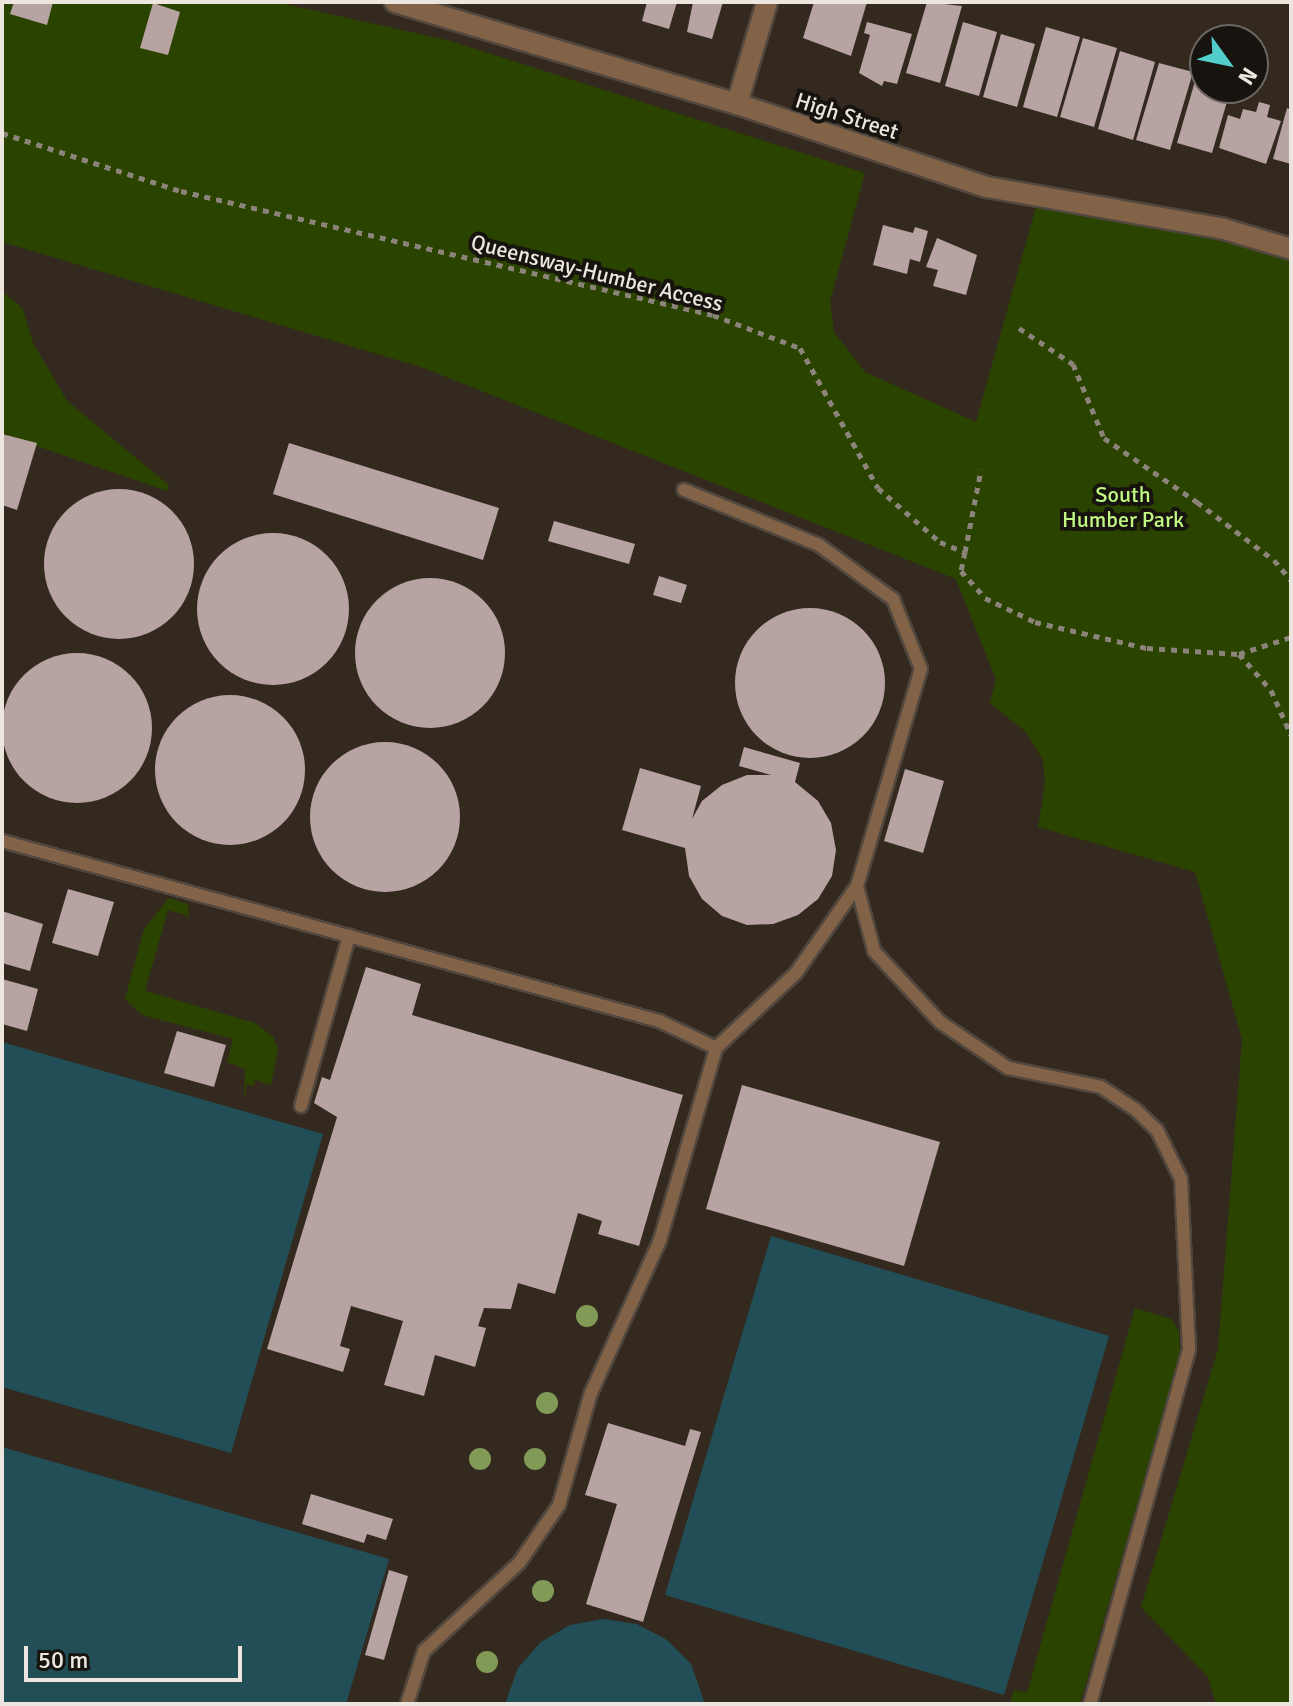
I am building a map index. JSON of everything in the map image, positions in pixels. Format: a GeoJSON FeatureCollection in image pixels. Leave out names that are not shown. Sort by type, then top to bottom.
{"type":"FeatureCollection","features":[{"type":"Feature","properties":{"kind":"street","name":"High Street"},"geometry":{"type":"LineString","coordinates":[[395,2],[737,104],[987,187],[1224,229],[1291,249]]}},
{"type":"Feature","properties":{"kind":"street"},"geometry":{"type":"LineString","coordinates":[[737,104],[767,2]]}},
{"type":"Feature","properties":{"kind":"lane"},"geometry":{"type":"LineString","coordinates":[[407,1704],[424,1651],[519,1563],[559,1505],[591,1393],[660,1240],[716,1048],[796,973],[857,886],[921,669],[893,599],[819,545],[684,490]]}},
{"type":"Feature","properties":{"kind":"lane"},"geometry":{"type":"LineString","coordinates":[[2,841],[659,1021],[716,1048]]}},
{"type":"Feature","properties":{"kind":"lane"},"geometry":{"type":"LineString","coordinates":[[857,886],[874,951],[940,1022],[1008,1068],[1101,1087],[1136,1110],[1157,1130],[1181,1179],[1189,1350],[1090,1704]]}},
{"type":"Feature","properties":{"kind":"lane"},"geometry":{"type":"LineString","coordinates":[[301,1106],[349,936]]}},
{"type":"Feature","properties":{"kind":"path","name":"Queensway-Humber Access"},"geometry":{"type":"LineString","coordinates":[[2,133],[181,191],[713,315],[800,348],[878,488],[940,542],[965,552]]}},
{"type":"Feature","properties":{"kind":"path"},"geometry":{"type":"LineString","coordinates":[[1019,328],[1073,364],[1104,438],[1274,560],[1291,580]]}},
{"type":"Feature","properties":{"kind":"path"},"geometry":{"type":"LineString","coordinates":[[981,470],[961,571],[985,598],[1035,622],[1147,648],[1239,654],[1291,637]]}},
{"type":"Feature","properties":{"kind":"path"},"geometry":{"type":"LineString","coordinates":[[1239,654],[1271,690],[1291,735]]}},
{"type":"Feature","properties":{"kind":"green space","name":"South Humber Park"},"geometry":{"type":"Polygon","coordinates":[[[2,2],[280,3],[447,40],[865,173],[830,301],[834,332],[865,372],[976,422],[1036,207],[1291,252],[1291,1704],[1216,1704],[1208,1677],[1141,1607],[1218,1349],[1242,1039],[1195,872],[1038,827],[1045,784],[1043,760],[1026,732],[990,703],[996,679],[956,579],[421,367],[2,242],[2,2]]]}},
{"type":"Feature","properties":{"kind":"green space"},"geometry":{"type":"Polygon","coordinates":[[[2,291],[23,309],[33,343],[67,401],[169,485],[167,491],[2,434],[2,291]]]}},
{"type":"Feature","properties":{"kind":"green space"},"geometry":{"type":"Polygon","coordinates":[[[169,898],[188,904],[189,916],[168,910],[145,991],[255,1023],[273,1037],[278,1048],[271,1085],[255,1080],[254,1086],[247,1084],[244,1099],[245,1069],[227,1062],[233,1039],[142,1015],[125,999],[144,929],[169,898]]]}},
{"type":"Feature","properties":{"kind":"green space"},"geometry":{"type":"Polygon","coordinates":[[[1135,1308],[1171,1319],[1179,1331],[1180,1354],[1080,1704],[1010,1703],[1014,1690],[1027,1693],[1135,1308]]]}},
{"type":"Feature","properties":{"kind":"water"},"geometry":{"type":"Polygon","coordinates":[[[2,1042],[323,1134],[231,1453],[2,1387],[2,1042]]]}},
{"type":"Feature","properties":{"kind":"water"},"geometry":{"type":"Polygon","coordinates":[[[771,1236],[1109,1336],[1004,1695],[665,1595],[771,1236]]]}},
{"type":"Feature","properties":{"kind":"water"},"geometry":{"type":"Polygon","coordinates":[[[2,1447],[389,1559],[346,1704],[2,1704],[2,1447]]]}},
{"type":"Feature","properties":{"kind":"water"},"geometry":{"type":"Polygon","coordinates":[[[603,1619],[637,1624],[667,1640],[691,1664],[705,1704],[505,1704],[518,1668],[541,1642],[570,1625],[603,1619]]]}},
{"type":"Feature","properties":{"kind":"building"},"geometry":{"type":"Polygon","coordinates":[[[14,2],[53,2],[47,25],[10,14],[14,2]]]}},
{"type":"Feature","properties":{"kind":"building"},"geometry":{"type":"Polygon","coordinates":[[[647,2],[677,2],[669,29],[642,21],[647,2]]]}},
{"type":"Feature","properties":{"kind":"building"},"geometry":{"type":"Polygon","coordinates":[[[693,2],[723,2],[712,39],[687,32],[693,2]]]}},
{"type":"Feature","properties":{"kind":"building"},"geometry":{"type":"Polygon","coordinates":[[[814,2],[867,2],[851,56],[803,38],[814,2]]]}},
{"type":"Feature","properties":{"kind":"building"},"geometry":{"type":"Polygon","coordinates":[[[927,2],[962,6],[940,83],[906,73],[927,2]]]}},
{"type":"Feature","properties":{"kind":"building"},"geometry":{"type":"Polygon","coordinates":[[[153,3],[180,12],[168,55],[140,48],[153,3]]]}},
{"type":"Feature","properties":{"kind":"building"},"geometry":{"type":"Polygon","coordinates":[[[867,22],[912,34],[897,84],[884,81],[882,86],[859,73],[870,35],[864,33],[867,22]]]}},
{"type":"Feature","properties":{"kind":"building"},"geometry":{"type":"Polygon","coordinates":[[[963,22],[997,32],[979,96],[945,86],[963,22]]]}},
{"type":"Feature","properties":{"kind":"building"},"geometry":{"type":"Polygon","coordinates":[[[1046,27],[1080,37],[1057,117],[1023,107],[1046,27]]]}},
{"type":"Feature","properties":{"kind":"building"},"geometry":{"type":"Polygon","coordinates":[[[1001,34],[1035,44],[1017,107],[983,97],[1001,34]]]}},
{"type":"Feature","properties":{"kind":"building"},"geometry":{"type":"Polygon","coordinates":[[[1083,38],[1117,48],[1094,127],[1060,117],[1083,38]]]}},
{"type":"Feature","properties":{"kind":"building"},"geometry":{"type":"Polygon","coordinates":[[[1120,51],[1155,62],[1133,140],[1098,129],[1120,51]]]}},
{"type":"Feature","properties":{"kind":"building"},"geometry":{"type":"Polygon","coordinates":[[[1159,63],[1189,71],[1189,86],[1170,150],[1136,140],[1159,63]]]}},
{"type":"Feature","properties":{"kind":"building"},"geometry":{"type":"Polygon","coordinates":[[[1189,102],[1226,104],[1212,153],[1177,143],[1189,102]]]}},
{"type":"Feature","properties":{"kind":"building"},"geometry":{"type":"Polygon","coordinates":[[[1258,104],[1270,105],[1267,117],[1281,121],[1266,164],[1219,148],[1228,115],[1240,119],[1243,109],[1256,112],[1258,104]]]}},
{"type":"Feature","properties":{"kind":"building"},"geometry":{"type":"Polygon","coordinates":[[[1287,108],[1291,110],[1291,164],[1273,159],[1287,108]]]}},
{"type":"Feature","properties":{"kind":"building"},"geometry":{"type":"Polygon","coordinates":[[[883,225],[913,233],[915,227],[928,231],[920,262],[910,259],[907,274],[873,265],[883,225]]]}},
{"type":"Feature","properties":{"kind":"building"},"geometry":{"type":"Polygon","coordinates":[[[937,238],[977,255],[966,295],[933,286],[938,270],[926,267],[937,238]]]}},
{"type":"Feature","properties":{"kind":"building"},"geometry":{"type":"Polygon","coordinates":[[[2,434],[37,443],[17,510],[2,505],[2,434]]]}},
{"type":"Feature","properties":{"kind":"building"},"geometry":{"type":"Polygon","coordinates":[[[289,443],[499,508],[483,560],[273,494],[289,443]]]}},
{"type":"Feature","properties":{"kind":"building"},"geometry":{"type":"Polygon","coordinates":[[[119,489],[148,495],[172,511],[188,535],[194,564],[188,593],[172,617],[148,633],[119,639],[90,633],[66,617],[50,593],[44,564],[50,535],[66,511],[90,495],[119,489]]]}},
{"type":"Feature","properties":{"kind":"building"},"geometry":{"type":"Polygon","coordinates":[[[554,521],[635,544],[629,564],[548,541],[554,521]]]}},
{"type":"Feature","properties":{"kind":"building"},"geometry":{"type":"Polygon","coordinates":[[[273,533],[302,539],[326,556],[343,580],[349,609],[343,638],[326,662],[302,679],[273,685],[244,679],[220,662],[203,638],[197,609],[203,580],[220,556],[244,539],[273,533]]]}},
{"type":"Feature","properties":{"kind":"building"},"geometry":{"type":"Polygon","coordinates":[[[659,576],[687,585],[681,603],[653,595],[659,576]]]}},
{"type":"Feature","properties":{"kind":"building"},"geometry":{"type":"Polygon","coordinates":[[[430,578],[459,584],[483,600],[499,624],[505,653],[499,682],[483,706],[459,722],[430,728],[401,722],[377,706],[361,682],[355,653],[361,624],[377,600],[401,584],[430,578]]]}},
{"type":"Feature","properties":{"kind":"building"},"geometry":{"type":"Polygon","coordinates":[[[810,608],[839,614],[863,630],[879,654],[885,683],[879,712],[863,736],[839,752],[810,758],[781,752],[757,736],[741,712],[735,683],[741,654],[757,630],[781,614],[810,608]]]}},
{"type":"Feature","properties":{"kind":"building"},"geometry":{"type":"Polygon","coordinates":[[[77,653],[106,659],[130,675],[146,699],[152,728],[146,757],[130,781],[106,797],[77,803],[48,797],[24,781],[8,757],[2,728],[8,699],[24,675],[48,659],[77,653]]]}},
{"type":"Feature","properties":{"kind":"building"},"geometry":{"type":"Polygon","coordinates":[[[230,695],[259,701],[283,717],[299,741],[305,770],[299,799],[283,823],[259,839],[230,845],[201,839],[177,823],[161,799],[155,770],[161,741],[177,717],[201,701],[230,695]]]}},
{"type":"Feature","properties":{"kind":"building"},"geometry":{"type":"Polygon","coordinates":[[[385,742],[414,748],[438,764],[454,788],[460,817],[454,846],[438,870],[414,886],[385,892],[356,886],[332,870],[316,846],[310,817],[316,788],[332,764],[356,748],[385,742]]]}},
{"type":"Feature","properties":{"kind":"building"},"geometry":{"type":"Polygon","coordinates":[[[744,747],[800,763],[795,782],[818,801],[831,823],[836,850],[832,876],[818,899],[798,915],[773,924],[747,925],[722,916],[702,899],[689,876],[685,848],[622,830],[640,768],[701,786],[692,819],[702,801],[722,785],[747,775],[771,775],[739,766],[744,747]]]}},
{"type":"Feature","properties":{"kind":"building"},"geometry":{"type":"Polygon","coordinates":[[[905,769],[944,781],[923,853],[884,841],[905,769]]]}},
{"type":"Feature","properties":{"kind":"building"},"geometry":{"type":"Polygon","coordinates":[[[68,889],[114,902],[98,956],[52,943],[68,889]]]}},
{"type":"Feature","properties":{"kind":"building"},"geometry":{"type":"Polygon","coordinates":[[[2,911],[43,924],[30,971],[2,963],[2,911]]]}},
{"type":"Feature","properties":{"kind":"building"},"geometry":{"type":"Polygon","coordinates":[[[366,967],[421,984],[412,1015],[683,1095],[639,1246],[598,1234],[602,1221],[578,1213],[555,1294],[518,1283],[511,1309],[484,1308],[478,1326],[486,1328],[475,1367],[435,1355],[424,1396],[384,1385],[403,1321],[351,1306],[340,1346],[350,1349],[343,1372],[267,1349],[337,1117],[314,1103],[322,1077],[330,1080],[366,967]]]}},
{"type":"Feature","properties":{"kind":"building"},"geometry":{"type":"Polygon","coordinates":[[[2,979],[38,989],[27,1031],[2,1024],[2,979]]]}},
{"type":"Feature","properties":{"kind":"building"},"geometry":{"type":"Polygon","coordinates":[[[177,1031],[226,1045],[214,1087],[164,1073],[177,1031]]]}},
{"type":"Feature","properties":{"kind":"building"},"geometry":{"type":"Polygon","coordinates":[[[742,1085],[940,1142],[904,1266],[706,1209],[742,1085]]]}},
{"type":"Feature","properties":{"kind":"building"},"geometry":{"type":"Polygon","coordinates":[[[608,1423],[685,1446],[690,1429],[701,1432],[643,1622],[586,1604],[617,1504],[585,1495],[608,1423]]]}},
{"type":"Feature","properties":{"kind":"building"},"geometry":{"type":"Polygon","coordinates":[[[311,1494],[393,1519],[386,1540],[367,1534],[364,1543],[302,1524],[311,1494]]]}},
{"type":"Feature","properties":{"kind":"building"},"geometry":{"type":"Polygon","coordinates":[[[389,1570],[408,1576],[384,1660],[365,1655],[389,1570]]]}}]}
